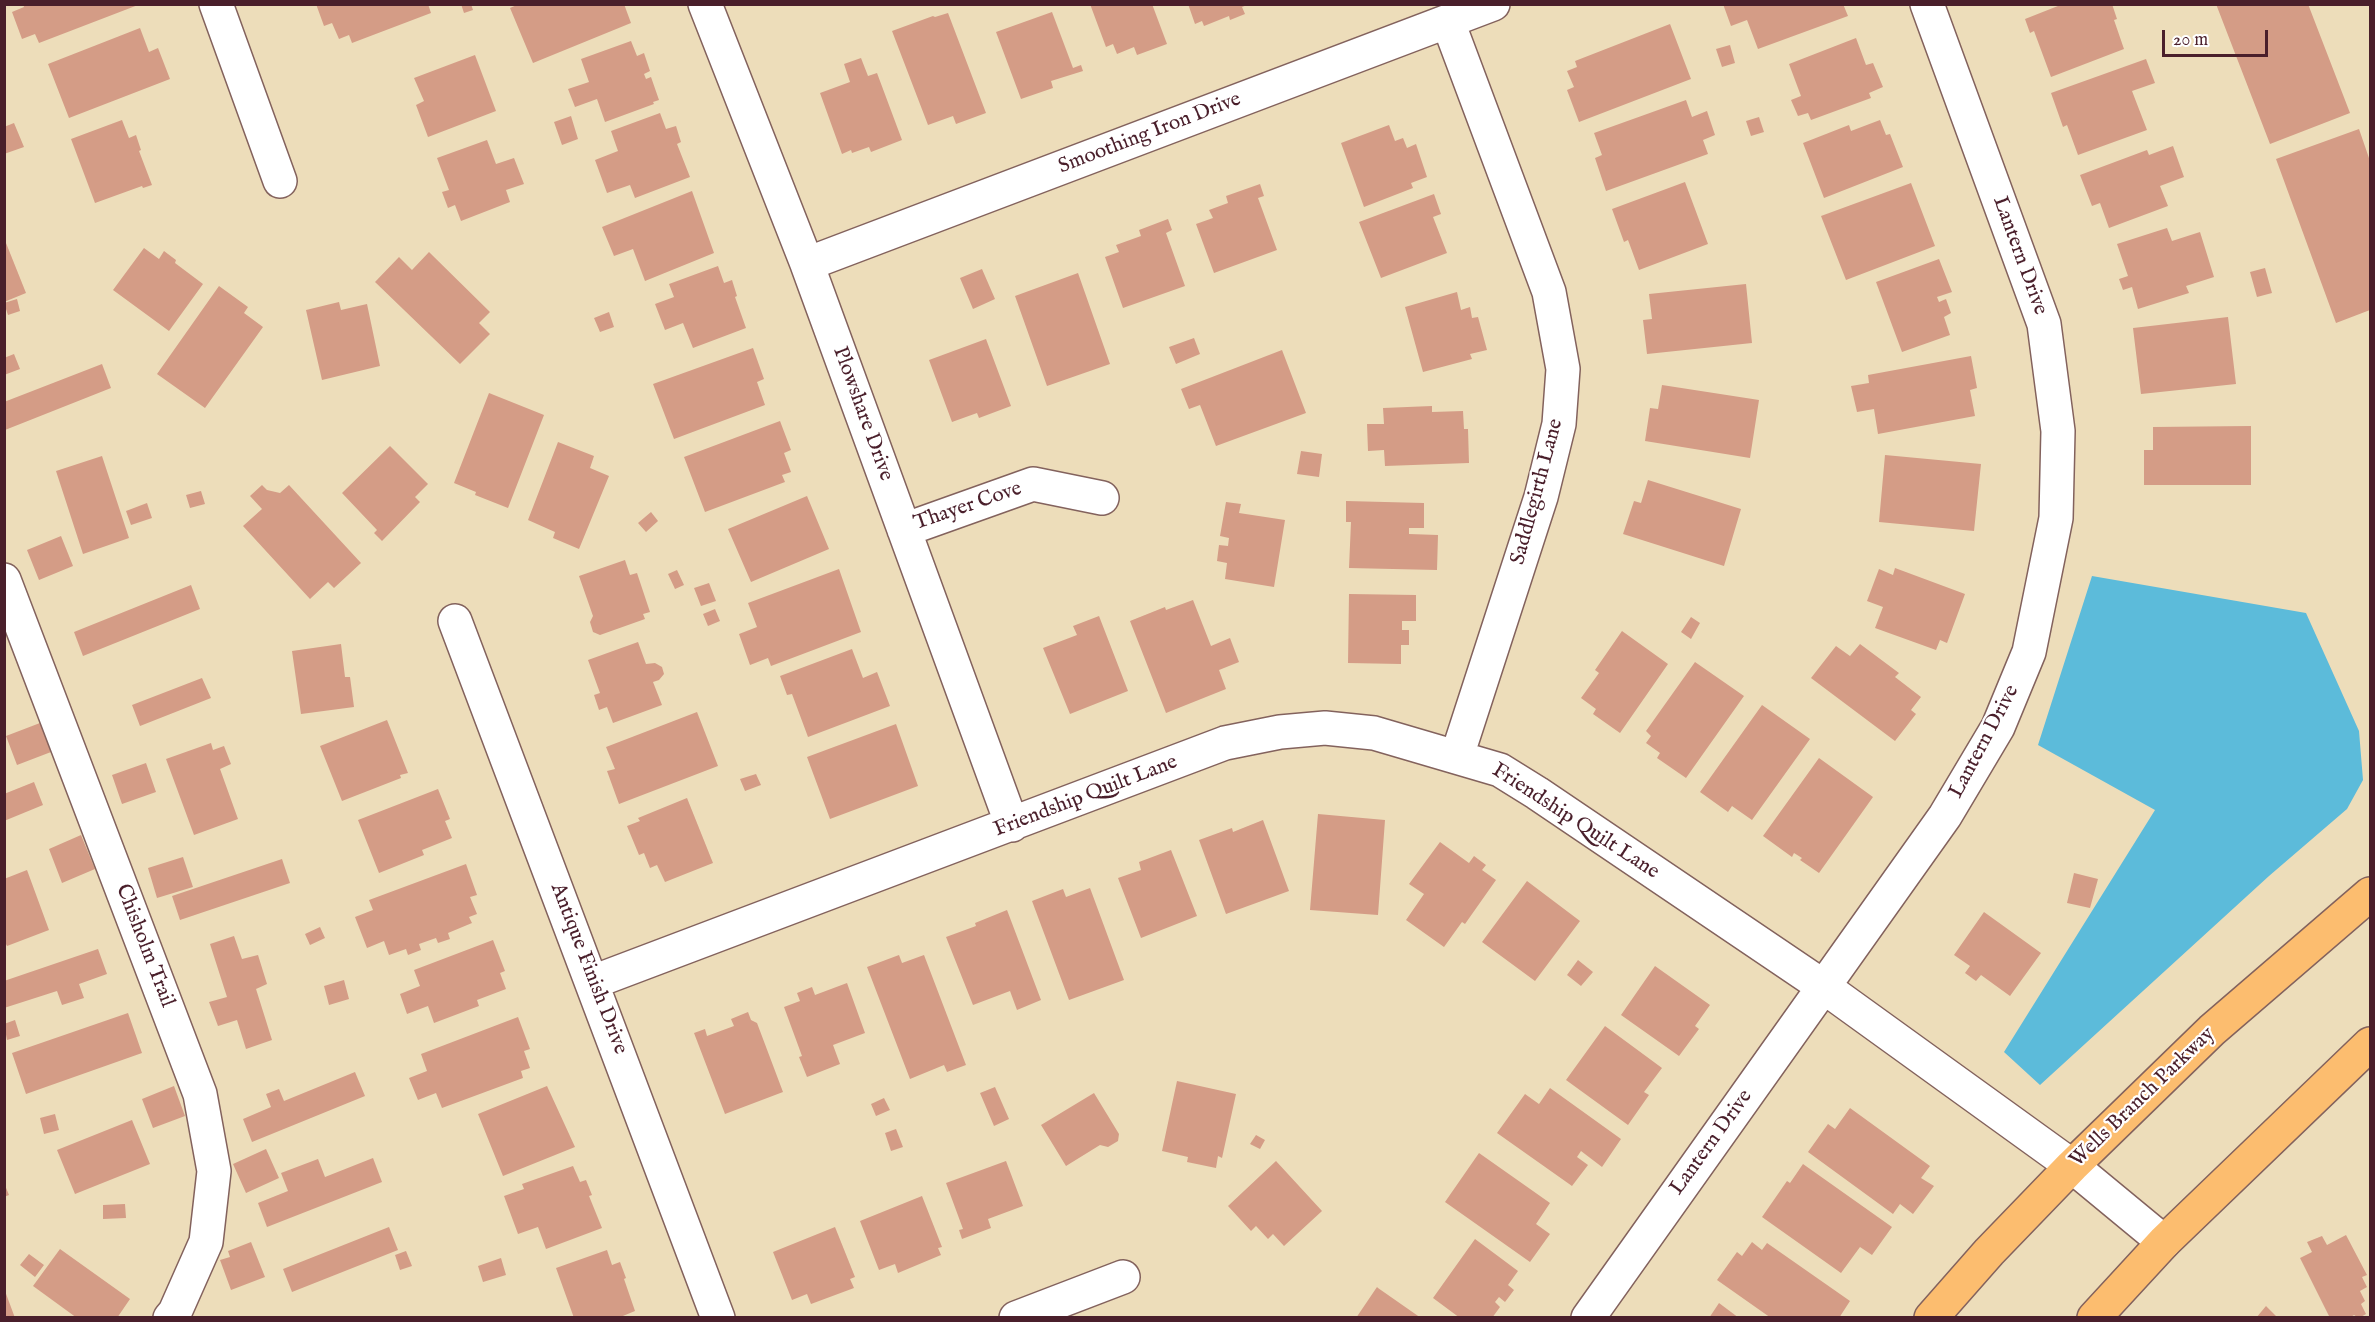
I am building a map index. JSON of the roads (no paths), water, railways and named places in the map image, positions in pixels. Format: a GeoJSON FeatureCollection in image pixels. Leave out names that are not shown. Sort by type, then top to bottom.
{"type":"FeatureCollection","features":[{"type":"Feature","properties":{"kind":"main road","name":"Wells Branch Parkway"},"geometry":{"type":"LineString","coordinates":[[1931,1317],[1989,1252],[2072,1166],[2212,1030],[2370,894]]}},
{"type":"Feature","properties":{"kind":"main road"},"geometry":{"type":"LineString","coordinates":[[2094,1317],[2164,1242],[2370,1044]]}},
{"type":"Feature","properties":{"kind":"street"},"geometry":{"type":"LineString","coordinates":[[216,4],[280,181]]}},
{"type":"Feature","properties":{"kind":"street","name":"Plowshare Drive"},"geometry":{"type":"LineString","coordinates":[[705,4],[807,264],[1012,825]]}},
{"type":"Feature","properties":{"kind":"street","name":"Smoothing Iron Drive"},"geometry":{"type":"LineString","coordinates":[[807,264],[1493,4]]}},
{"type":"Feature","properties":{"kind":"street","name":"Lantern Drive"},"geometry":{"type":"LineString","coordinates":[[1587,1317],[1945,816],[1998,727],[2029,652],[2056,518],[2058,432],[2044,324],[1927,4]]}},
{"type":"Feature","properties":{"kind":"street","name":"Saddlegirth Lane"},"geometry":{"type":"LineString","coordinates":[[1448,22],[1549,292],[1563,369],[1559,424],[1541,496],[1457,756]]}},
{"type":"Feature","properties":{"kind":"street","name":"Thayer Cove"},"geometry":{"type":"LineString","coordinates":[[904,530],[1034,484],[1102,498]]}},
{"type":"Feature","properties":{"kind":"street","name":"Chisholm Trail"},"geometry":{"type":"LineString","coordinates":[[8,598],[200,1094],[214,1171],[206,1242],[175,1312],[170,1317]]}},
{"type":"Feature","properties":{"kind":"street","name":"Antique Finish Drive"},"geometry":{"type":"LineString","coordinates":[[455,621],[718,1317]]}},
{"type":"Feature","properties":{"kind":"street","name":"Friendship Quilt Lane"},"geometry":{"type":"LineString","coordinates":[[593,982],[1226,743],[1280,732],[1325,729],[1374,734],[1500,770],[1824,987],[2072,1166],[2164,1242]]}},
{"type":"Feature","properties":{"kind":"street"},"geometry":{"type":"LineString","coordinates":[[1016,1317],[1124,1277]]}},
{"type":"Feature","properties":{"kind":"water"},"geometry":{"type":"Polygon","coordinates":[[[2092,576],[2306,613],[2359,731],[2363,780],[2347,809],[2269,876],[2040,1085],[2004,1052],[2155,810],[2038,745],[2092,576]]]}}]}
